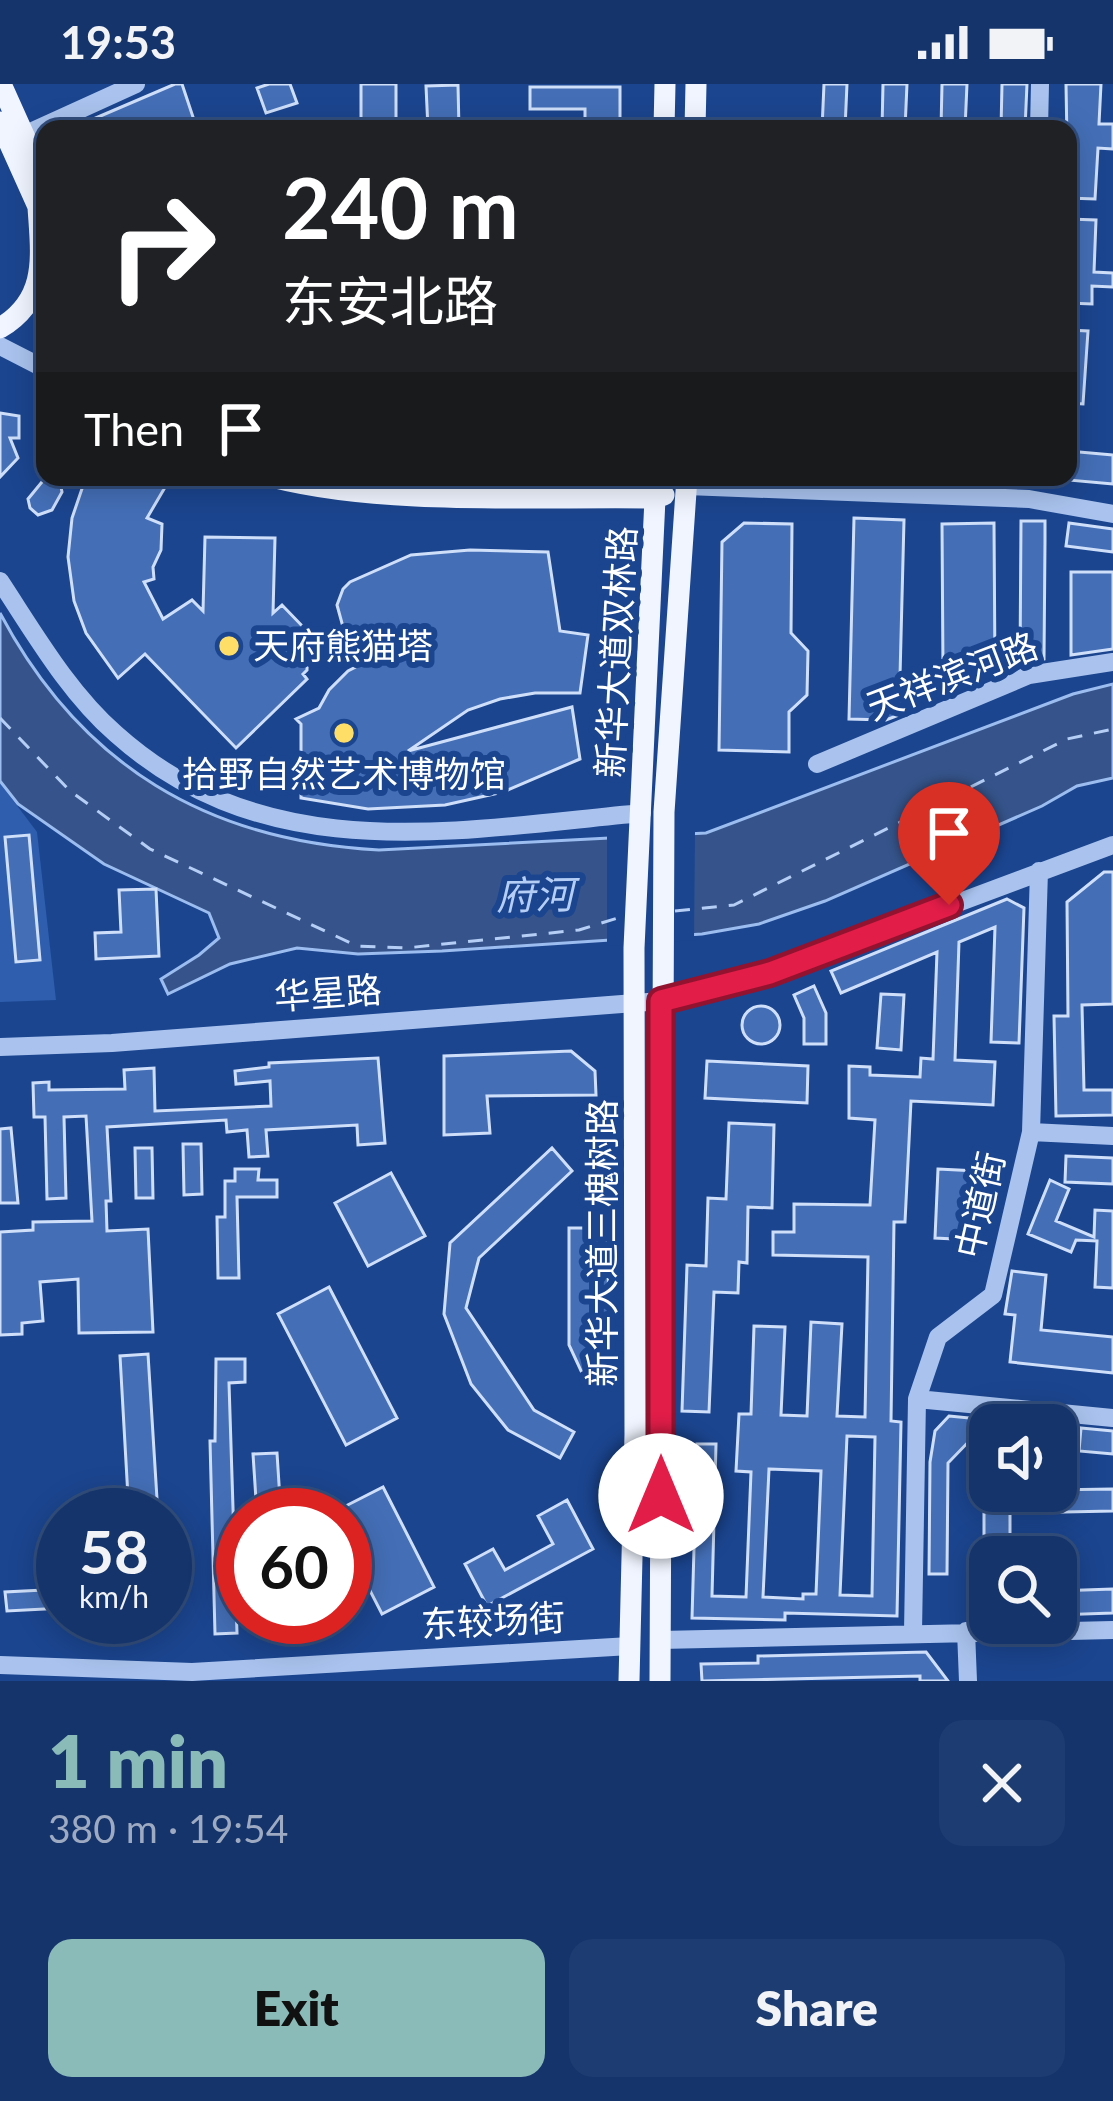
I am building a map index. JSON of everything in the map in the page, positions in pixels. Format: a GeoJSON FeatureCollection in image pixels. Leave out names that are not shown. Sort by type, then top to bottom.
{"type":"FeatureCollection","features":[{"type":"Feature","properties":{"kind":"main road"},"geometry":{"type":"LineString","coordinates":[[1,84],[36,162]]}},
{"type":"Feature","properties":{"kind":"main road"},"geometry":{"type":"LineString","coordinates":[[664,120],[665,84]]}},
{"type":"Feature","properties":{"kind":"main road"},"geometry":{"type":"LineString","coordinates":[[695,120],[696,84]]}},
{"type":"Feature","properties":{"kind":"main road"},"geometry":{"type":"LineString","coordinates":[[0,122],[36,201]]}},
{"type":"Feature","properties":{"kind":"main road"},"geometry":{"type":"LineString","coordinates":[[0,328],[11,322],[36,288]]}},
{"type":"Feature","properties":{"kind":"main road"},"geometry":{"type":"LineString","coordinates":[[313,486],[401,494],[607,486]]}},
{"type":"Feature","properties":{"kind":"main road","name":"新华大道双林路"},"geometry":{"type":"LineString","coordinates":[[634,948],[658,486]]}},
{"type":"Feature","properties":{"kind":"main road","name":"新华大道双林路"},"geometry":{"type":"LineString","coordinates":[[662,948],[687,486]]}},
{"type":"Feature","properties":{"kind":"main road","name":"新华大道三槐树路"},"geometry":{"type":"LineString","coordinates":[[629,1681],[635,1433],[634,948]]}},
{"type":"Feature","properties":{"kind":"main road","name":"新华大道三槐树路"},"geometry":{"type":"LineString","coordinates":[[659,1681],[662,948]]}},
{"type":"Feature","properties":{"kind":"street"},"geometry":{"type":"LineString","coordinates":[[57,120],[136,84]]}},
{"type":"Feature","properties":{"kind":"street"},"geometry":{"type":"LineString","coordinates":[[1039,120],[1040,84]]}},
{"type":"Feature","properties":{"kind":"street"},"geometry":{"type":"LineString","coordinates":[[24,135],[36,130]]}},
{"type":"Feature","properties":{"kind":"street"},"geometry":{"type":"LineString","coordinates":[[0,346],[36,364]]}},
{"type":"Feature","properties":{"kind":"street"},"geometry":{"type":"LineString","coordinates":[[767,486],[1029,499],[1113,514]]}},
{"type":"Feature","properties":{"kind":"street"},"geometry":{"type":"LineString","coordinates":[[1029,486],[1029,499]]}},
{"type":"Feature","properties":{"kind":"street"},"geometry":{"type":"LineString","coordinates":[[0,581],[58,669],[117,735],[188,784],[251,813],[344,832],[388,835],[641,822]]}},
{"type":"Feature","properties":{"kind":"street","name":"天祥滨河路"},"geometry":{"type":"LineString","coordinates":[[817,764],[1029,675],[1113,662]]}},
{"type":"Feature","properties":{"kind":"street","name":"华星路"},"geometry":{"type":"LineString","coordinates":[[0,1047],[112,1043],[661,1001],[770,973],[1113,845]]}},
{"type":"Feature","properties":{"kind":"street"},"geometry":{"type":"LineString","coordinates":[[1031,1132],[1039,871]]}},
{"type":"Feature","properties":{"kind":"street","name":"中道街"},"geometry":{"type":"LineString","coordinates":[[913,1632],[917,1399],[938,1337],[993,1295],[1031,1132],[1113,1136]]}},
{"type":"Feature","properties":{"kind":"street"},"geometry":{"type":"LineString","coordinates":[[917,1399],[1113,1418]]}},
{"type":"Feature","properties":{"kind":"street"},"geometry":{"type":"LineString","coordinates":[[660,1640],[1113,1630]]}},
{"type":"Feature","properties":{"kind":"street"},"geometry":{"type":"LineString","coordinates":[[966,1631],[968,1681]]}},
{"type":"Feature","properties":{"kind":"street","name":"东较场街"},"geometry":{"type":"LineString","coordinates":[[0,1665],[192,1676],[630,1646]]}},
{"type":"Feature","properties":{"kind":"shaded area"},"geometry":{"type":"Polygon","coordinates":[[[0,783],[37,832],[56,1000],[0,1002],[0,783]]]}},
{"type":"Feature","properties":{"kind":"water","name":"府河"},"geometry":{"type":"Polygon","coordinates":[[[0,613],[69,713],[110,753],[156,786],[205,811],[259,831],[317,844],[379,850],[706,833],[1073,694],[1113,684],[1113,778],[1077,786],[1042,806],[825,901],[759,924],[702,934],[442,951],[358,954],[297,948],[230,964],[168,994],[161,979],[219,938],[209,913],[104,864],[18,804],[0,781],[0,613]]]}},
{"type":"Feature","properties":{"kind":"pier"},"geometry":{"type":"Polygon","coordinates":[[[607,830],[695,830],[694,940],[607,946],[607,830]]]}},
{"type":"Feature","properties":{"kind":"building"},"geometry":{"type":"Polygon","coordinates":[[[182,84],[194,120],[91,120],[182,84]]]}},
{"type":"Feature","properties":{"kind":"building"},"geometry":{"type":"Polygon","coordinates":[[[290,84],[297,103],[266,113],[257,88],[290,84]]]}},
{"type":"Feature","properties":{"kind":"building"},"geometry":{"type":"Polygon","coordinates":[[[361,84],[396,84],[396,120],[361,120],[361,84]]]}},
{"type":"Feature","properties":{"kind":"building"},"geometry":{"type":"Polygon","coordinates":[[[824,84],[847,84],[845,120],[822,120],[824,84]]]}},
{"type":"Feature","properties":{"kind":"building"},"geometry":{"type":"Polygon","coordinates":[[[883,84],[907,84],[905,120],[882,120],[883,84]]]}},
{"type":"Feature","properties":{"kind":"building"},"geometry":{"type":"Polygon","coordinates":[[[942,84],[967,84],[965,120],[941,120],[942,84]]]}},
{"type":"Feature","properties":{"kind":"building"},"geometry":{"type":"Polygon","coordinates":[[[1002,84],[1027,84],[1025,120],[1001,120],[1002,84]]]}},
{"type":"Feature","properties":{"kind":"building"},"geometry":{"type":"Polygon","coordinates":[[[1066,84],[1101,84],[1099,124],[1113,124],[1113,149],[1098,148],[1095,199],[1077,198],[1077,120],[1067,120],[1066,84]]]}},
{"type":"Feature","properties":{"kind":"building"},"geometry":{"type":"Polygon","coordinates":[[[458,85],[459,120],[428,120],[426,86],[458,85]]]}},
{"type":"Feature","properties":{"kind":"building"},"geometry":{"type":"Polygon","coordinates":[[[530,87],[620,87],[620,120],[585,120],[585,109],[530,109],[530,87]]]}},
{"type":"Feature","properties":{"kind":"building"},"geometry":{"type":"Polygon","coordinates":[[[1077,219],[1096,220],[1094,272],[1113,273],[1113,287],[1092,286],[1092,304],[1077,303],[1077,219]]]}},
{"type":"Feature","properties":{"kind":"building"},"geometry":{"type":"Polygon","coordinates":[[[1077,330],[1088,331],[1083,404],[1077,404],[1077,330]]]}},
{"type":"Feature","properties":{"kind":"building"},"geometry":{"type":"Polygon","coordinates":[[[0,413],[19,416],[19,438],[10,438],[18,458],[0,477],[0,413]]]}},
{"type":"Feature","properties":{"kind":"building"},"geometry":{"type":"Polygon","coordinates":[[[1077,452],[1113,455],[1113,484],[1077,481],[1077,452]]]}},
{"type":"Feature","properties":{"kind":"building"},"geometry":{"type":"Polygon","coordinates":[[[39,486],[61,486],[52,510],[38,515],[28,499],[39,486]]]}},
{"type":"Feature","properties":{"kind":"building"},"geometry":{"type":"Polygon","coordinates":[[[83,486],[164,489],[147,518],[162,524],[161,550],[153,567],[154,579],[144,582],[163,619],[192,600],[203,611],[205,537],[275,538],[273,613],[282,605],[308,632],[303,674],[307,679],[236,748],[145,654],[118,678],[86,633],[74,601],[68,557],[72,518],[83,486]]]}},
{"type":"Feature","properties":{"kind":"building"},"geometry":{"type":"Polygon","coordinates":[[[854,518],[904,520],[899,715],[886,720],[849,719],[854,518]]]}},
{"type":"Feature","properties":{"kind":"building"},"geometry":{"type":"Polygon","coordinates":[[[1021,521],[1045,521],[1045,542],[1044,659],[1020,664],[1021,521]]]}},
{"type":"Feature","properties":{"kind":"building"},"geometry":{"type":"Polygon","coordinates":[[[744,523],[792,524],[791,633],[808,651],[807,695],[789,712],[789,752],[719,750],[722,542],[744,523]]]}},
{"type":"Feature","properties":{"kind":"building"},"geometry":{"type":"Polygon","coordinates":[[[994,523],[995,670],[943,670],[942,524],[994,523]]]}},
{"type":"Feature","properties":{"kind":"building"},"geometry":{"type":"Polygon","coordinates":[[[1069,523],[1113,529],[1113,552],[1066,546],[1069,523]]]}},
{"type":"Feature","properties":{"kind":"building"},"geometry":{"type":"Polygon","coordinates":[[[470,550],[548,552],[560,631],[588,635],[580,693],[500,699],[468,710],[408,751],[572,707],[580,759],[503,792],[445,805],[368,809],[301,798],[301,724],[296,719],[319,708],[348,671],[383,653],[358,644],[343,627],[337,605],[343,589],[411,555],[470,550]]]}},
{"type":"Feature","properties":{"kind":"building"},"geometry":{"type":"Polygon","coordinates":[[[1071,572],[1113,572],[1113,649],[1071,655],[1071,572]]]}},
{"type":"Feature","properties":{"kind":"building"},"geometry":{"type":"Polygon","coordinates":[[[29,835],[40,960],[16,962],[5,837],[29,835]]]}},
{"type":"Feature","properties":{"kind":"building"},"geometry":{"type":"Polygon","coordinates":[[[1104,872],[1113,872],[1113,1004],[1082,1005],[1084,1090],[1113,1090],[1113,1115],[1056,1116],[1054,1016],[1068,1016],[1067,902],[1104,872]]]}},
{"type":"Feature","properties":{"kind":"building"},"geometry":{"type":"Polygon","coordinates":[[[156,889],[159,956],[96,959],[95,933],[121,932],[119,890],[156,889]]]}},
{"type":"Feature","properties":{"kind":"building"},"geometry":{"type":"Polygon","coordinates":[[[1007,899],[1024,908],[1019,1043],[991,1042],[995,927],[959,942],[955,1060],[995,1062],[993,1105],[911,1101],[905,1222],[894,1222],[891,1421],[901,1422],[897,1616],[785,1613],[785,1620],[692,1618],[697,1444],[716,1444],[712,1596],[746,1597],[751,1472],[736,1471],[739,1414],[751,1414],[754,1326],[785,1327],[781,1415],[807,1416],[811,1322],[842,1324],[837,1416],[865,1417],[868,1257],[773,1255],[773,1232],[794,1232],[794,1204],[870,1205],[875,1120],[849,1118],[849,1066],[870,1067],[870,1075],[920,1077],[921,1058],[933,1059],[937,952],[841,993],[831,971],[1007,899]],[[847,1436],[840,1595],[872,1596],[875,1437],[847,1436]],[[769,1469],[763,1597],[803,1599],[803,1594],[816,1594],[821,1471],[769,1469]]]}},
{"type":"Feature","properties":{"kind":"building"},"geometry":{"type":"Polygon","coordinates":[[[814,986],[826,1013],[826,1044],[804,1044],[804,1018],[794,995],[814,986]]]}},
{"type":"Feature","properties":{"kind":"building"},"geometry":{"type":"Polygon","coordinates":[[[881,994],[904,995],[901,1050],[877,1048],[881,994]]]}},
{"type":"Feature","properties":{"kind":"building"},"geometry":{"type":"Polygon","coordinates":[[[761,1006],[775,1011],[780,1025],[775,1039],[761,1044],[747,1039],[742,1025],[747,1011],[761,1006]]]}},
{"type":"Feature","properties":{"kind":"building"},"geometry":{"type":"Polygon","coordinates":[[[571,1051],[595,1071],[596,1095],[487,1096],[490,1133],[444,1135],[444,1056],[571,1051]]]}},
{"type":"Feature","properties":{"kind":"building"},"geometry":{"type":"Polygon","coordinates":[[[378,1058],[385,1143],[358,1145],[357,1125],[266,1130],[268,1156],[249,1157],[247,1130],[227,1132],[226,1120],[107,1127],[111,1201],[106,1201],[107,1231],[148,1229],[153,1332],[79,1333],[78,1279],[40,1282],[43,1321],[22,1323],[22,1334],[0,1335],[0,1232],[33,1230],[33,1222],[92,1221],[86,1116],[64,1117],[66,1198],[47,1199],[45,1117],[34,1117],[33,1083],[49,1082],[49,1090],[125,1089],[124,1070],[154,1068],[155,1111],[271,1106],[270,1081],[236,1084],[235,1071],[269,1067],[269,1063],[378,1058]]]}},
{"type":"Feature","properties":{"kind":"building"},"geometry":{"type":"Polygon","coordinates":[[[707,1061],[808,1066],[807,1103],[705,1098],[707,1061]]]}},
{"type":"Feature","properties":{"kind":"building"},"geometry":{"type":"Polygon","coordinates":[[[729,1123],[774,1125],[772,1208],[748,1207],[747,1263],[739,1262],[738,1293],[714,1292],[709,1412],[682,1411],[687,1265],[706,1266],[708,1198],[726,1199],[729,1123]]]}},
{"type":"Feature","properties":{"kind":"building"},"geometry":{"type":"Polygon","coordinates":[[[11,1128],[18,1203],[0,1203],[0,1129],[11,1128]]]}},
{"type":"Feature","properties":{"kind":"building"},"geometry":{"type":"Polygon","coordinates":[[[183,1144],[201,1144],[202,1194],[184,1195],[183,1144]]]}},
{"type":"Feature","properties":{"kind":"building"},"geometry":{"type":"Polygon","coordinates":[[[135,1148],[152,1148],[153,1198],[136,1198],[135,1148]]]}},
{"type":"Feature","properties":{"kind":"building"},"geometry":{"type":"Polygon","coordinates":[[[552,1148],[572,1171],[479,1258],[466,1308],[534,1410],[574,1432],[560,1458],[508,1430],[471,1384],[444,1314],[450,1243],[552,1148]]]}},
{"type":"Feature","properties":{"kind":"building"},"geometry":{"type":"Polygon","coordinates":[[[1066,1156],[1113,1158],[1113,1184],[1065,1182],[1066,1156]]]}},
{"type":"Feature","properties":{"kind":"building"},"geometry":{"type":"Polygon","coordinates":[[[235,1169],[259,1169],[258,1180],[277,1180],[277,1197],[237,1197],[239,1278],[218,1278],[217,1217],[225,1217],[225,1181],[235,1181],[235,1169]]]}},
{"type":"Feature","properties":{"kind":"building"},"geometry":{"type":"Polygon","coordinates":[[[938,1169],[977,1171],[974,1240],[935,1238],[938,1169]]]}},
{"type":"Feature","properties":{"kind":"building"},"geometry":{"type":"Polygon","coordinates":[[[391,1173],[425,1236],[368,1266],[335,1203],[391,1173]]]}},
{"type":"Feature","properties":{"kind":"building"},"geometry":{"type":"Polygon","coordinates":[[[1050,1180],[1069,1189],[1056,1221],[1094,1237],[1095,1210],[1113,1211],[1113,1288],[1095,1287],[1097,1241],[1076,1240],[1071,1252],[1028,1234],[1050,1180]]]}},
{"type":"Feature","properties":{"kind":"building"},"geometry":{"type":"Polygon","coordinates":[[[569,1228],[608,1228],[609,1388],[589,1388],[569,1345],[569,1228]]]}},
{"type":"Feature","properties":{"kind":"building"},"geometry":{"type":"Polygon","coordinates":[[[1012,1271],[1046,1275],[1041,1330],[1113,1337],[1113,1373],[1010,1362],[1015,1315],[1005,1314],[1012,1271]]]}},
{"type":"Feature","properties":{"kind":"building"},"geometry":{"type":"Polygon","coordinates":[[[329,1287],[397,1418],[346,1445],[278,1314],[329,1287]]]}},
{"type":"Feature","properties":{"kind":"building"},"geometry":{"type":"Polygon","coordinates":[[[148,1354],[156,1488],[127,1488],[120,1356],[148,1354]]]}},
{"type":"Feature","properties":{"kind":"building"},"geometry":{"type":"Polygon","coordinates":[[[216,1359],[245,1359],[245,1382],[229,1383],[232,1488],[216,1488],[215,1634],[210,1441],[215,1441],[216,1359]]]}},
{"type":"Feature","properties":{"kind":"building"},"geometry":{"type":"Polygon","coordinates":[[[949,1416],[969,1418],[969,1441],[948,1463],[947,1574],[929,1574],[930,1462],[935,1431],[949,1416]]]}},
{"type":"Feature","properties":{"kind":"building"},"geometry":{"type":"Polygon","coordinates":[[[1081,1428],[1113,1431],[1113,1454],[1079,1451],[1081,1428]]]}},
{"type":"Feature","properties":{"kind":"building"},"geometry":{"type":"Polygon","coordinates":[[[277,1453],[279,1488],[255,1488],[253,1454],[277,1453]]]}},
{"type":"Feature","properties":{"kind":"building"},"geometry":{"type":"Polygon","coordinates":[[[383,1487],[434,1587],[382,1614],[372,1595],[372,1493],[383,1487]]]}},
{"type":"Feature","properties":{"kind":"building"},"geometry":{"type":"Polygon","coordinates":[[[1113,1489],[1113,1511],[1077,1512],[1077,1490],[1113,1489]]]}},
{"type":"Feature","properties":{"kind":"building"},"geometry":{"type":"Polygon","coordinates":[[[567,1500],[593,1549],[487,1606],[465,1564],[493,1549],[505,1570],[553,1544],[538,1516],[567,1500]]]}},
{"type":"Feature","properties":{"kind":"building"},"geometry":{"type":"Polygon","coordinates":[[[984,1512],[1062,1512],[1010,1513],[1010,1536],[984,1536],[984,1512]]]}},
{"type":"Feature","properties":{"kind":"building"},"geometry":{"type":"Polygon","coordinates":[[[1113,1589],[1113,1613],[1077,1614],[1077,1590],[1113,1589]]]}},
{"type":"Feature","properties":{"kind":"building"},"geometry":{"type":"Polygon","coordinates":[[[36,1590],[36,1609],[7,1611],[5,1592],[36,1590]]]}},
{"type":"Feature","properties":{"kind":"building"},"geometry":{"type":"Polygon","coordinates":[[[926,1652],[948,1681],[920,1681],[920,1676],[702,1681],[701,1664],[758,1663],[758,1656],[926,1652]]]}},
{"type":"Feature","properties":{"kind":"ferry route"},"geometry":{"type":"LineString","coordinates":[[0,718],[70,791],[150,849],[357,946],[406,948],[579,930],[624,916]]}},
{"type":"Feature","properties":{"kind":"ferry route"},"geometry":{"type":"LineString","coordinates":[[675,911],[734,905],[1067,739],[1113,729]]}},
{"type":"Feature","properties":{"kind":"place","name":"天府熊猫塔"},"geometry":{"type":"Point","coordinates":[229,646]}},
{"type":"Feature","properties":{"kind":"place","name":"拾野自然艺术博物馆"},"geometry":{"type":"Point","coordinates":[344,733]}},
{"type":"Feature","properties":{"kind":"route"},"geometry":{"type":"LineString","coordinates":[[661,1496],[661,1001],[770,973],[949,905]]}}]}
